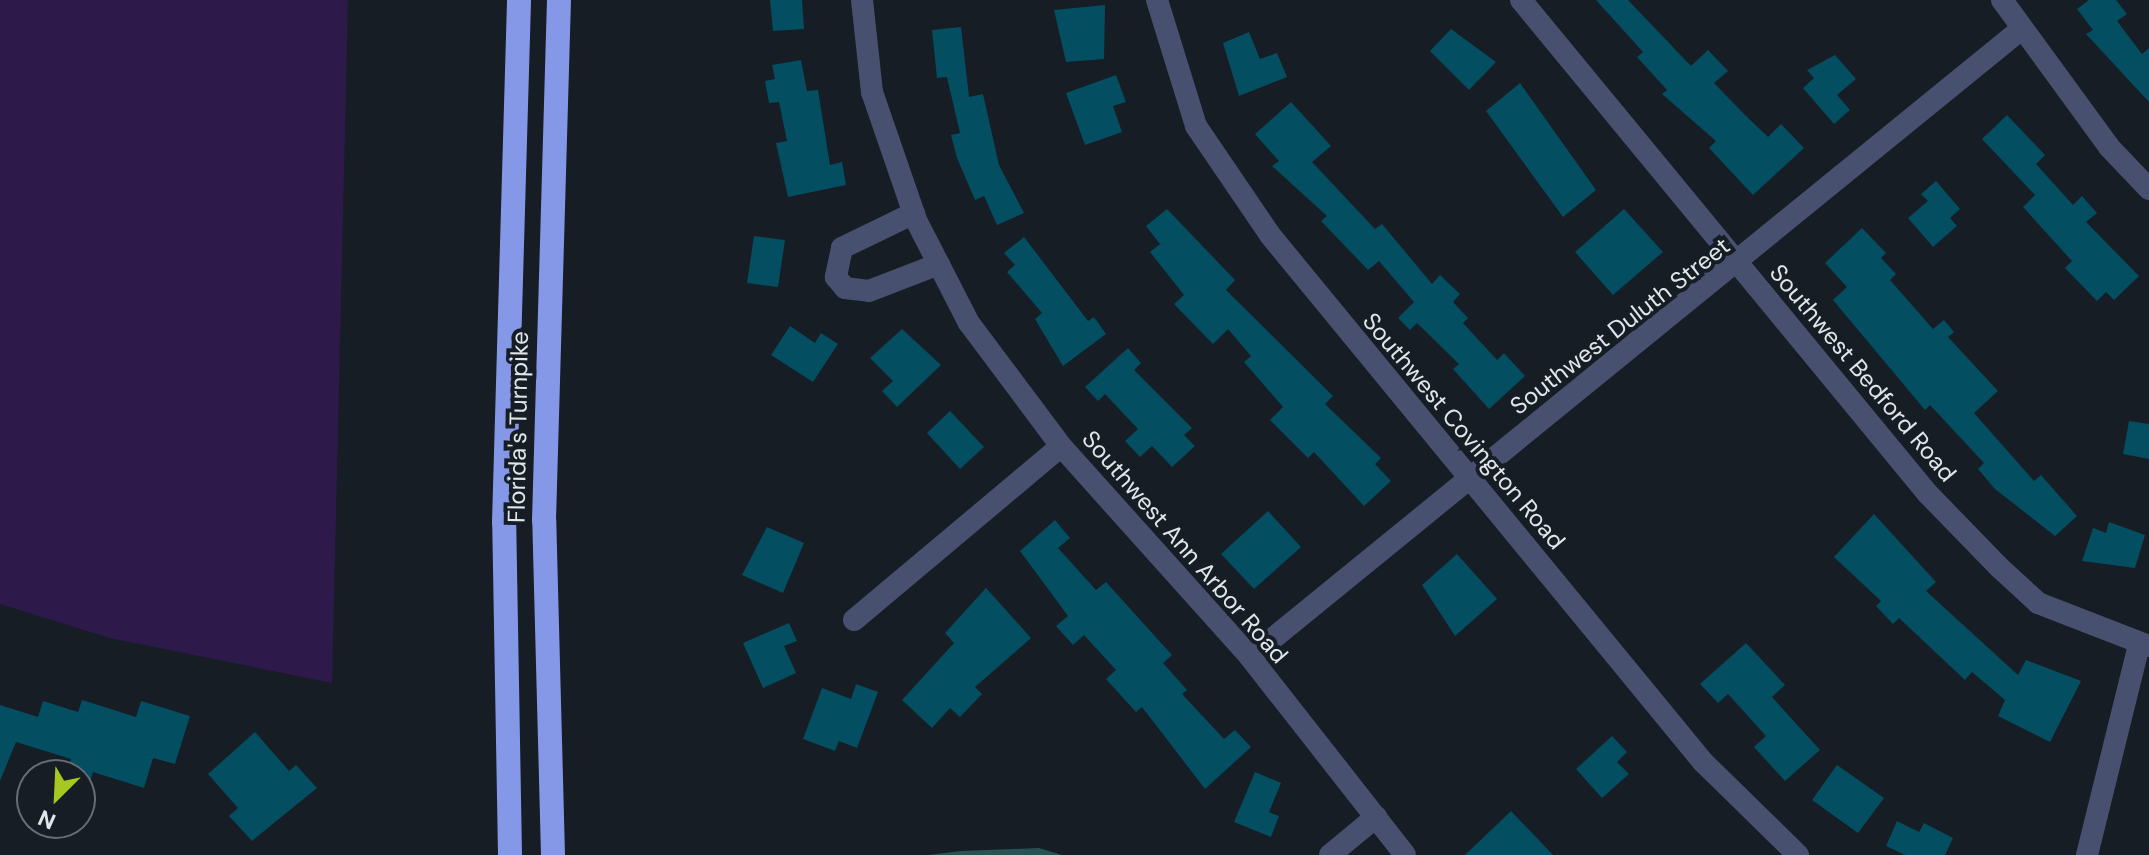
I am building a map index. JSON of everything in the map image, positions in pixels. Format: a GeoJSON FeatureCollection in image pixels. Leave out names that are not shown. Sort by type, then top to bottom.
{"type":"FeatureCollection","features":[{"type":"Feature","properties":{"kind":"highway","name":"Florida's Turnpike"},"geometry":{"type":"LineString","coordinates":[[510,855],[504,522],[519,0]]}},
{"type":"Feature","properties":{"kind":"highway","name":"Florida's Turnpike"},"geometry":{"type":"LineString","coordinates":[[553,855],[544,520],[559,0]]}},
{"type":"Feature","properties":{"kind":"street","name":"Southwest Ann Arbor Road"},"geometry":{"type":"LineString","coordinates":[[862,0],[872,92],[914,213],[969,323],[1061,446],[1250,657],[1405,855]]}},
{"type":"Feature","properties":{"kind":"street","name":"Southwest Covington Road"},"geometry":{"type":"LineString","coordinates":[[1157,0],[1196,126],[1270,235],[1703,762],[1798,855]]}},
{"type":"Feature","properties":{"kind":"street","name":"Southwest Bedford Road"},"geometry":{"type":"LineString","coordinates":[[1521,0],[1928,494],[2038,603],[2144,645]]}},
{"type":"Feature","properties":{"kind":"street"},"geometry":{"type":"LineString","coordinates":[[2002,0],[2019,31],[2149,189]]}},
{"type":"Feature","properties":{"kind":"street","name":"Southwest Duluth Street"},"geometry":{"type":"LineString","coordinates":[[1250,657],[1469,477],[1740,266],[2019,31]]}},
{"type":"Feature","properties":{"kind":"street"},"geometry":{"type":"LineString","coordinates":[[914,213],[842,248],[836,277],[845,288],[869,291],[939,264]]}},
{"type":"Feature","properties":{"kind":"street"},"geometry":{"type":"LineString","coordinates":[[854,620],[1061,446]]}},
{"type":"Feature","properties":{"kind":"street"},"geometry":{"type":"LineString","coordinates":[[2087,855],[2144,645]]}},
{"type":"Feature","properties":{"kind":"street"},"geometry":{"type":"LineString","coordinates":[[1330,855],[1376,817]]}},
{"type":"Feature","properties":{"kind":"shaded area"},"geometry":{"type":"Polygon","coordinates":[[[0,0],[348,0],[332,683],[110,638],[0,604],[0,0]]]}},
{"type":"Feature","properties":{"kind":"shaded area"},"geometry":{"type":"Polygon","coordinates":[[[1039,848],[1062,855],[928,855],[961,851],[1039,848]]]}},
{"type":"Feature","properties":{"kind":"building"},"geometry":{"type":"Polygon","coordinates":[[[770,0],[802,0],[804,29],[773,31],[770,0]]]}},
{"type":"Feature","properties":{"kind":"building"},"geometry":{"type":"Polygon","coordinates":[[[1596,0],[1628,0],[1691,66],[1708,50],[1728,71],[1714,83],[1745,115],[1768,137],[1781,124],[1804,148],[1753,195],[1709,148],[1716,141],[1662,94],[1667,90],[1637,57],[1643,52],[1596,0]]]}},
{"type":"Feature","properties":{"kind":"building"},"geometry":{"type":"Polygon","coordinates":[[[2089,0],[2116,0],[2127,14],[2117,21],[2142,54],[2149,48],[2149,102],[2086,34],[2093,30],[2077,9],[2089,0]]]}},
{"type":"Feature","properties":{"kind":"building"},"geometry":{"type":"Polygon","coordinates":[[[1105,5],[1104,59],[1066,62],[1054,10],[1105,5]]]}},
{"type":"Feature","properties":{"kind":"building"},"geometry":{"type":"Polygon","coordinates":[[[961,27],[969,97],[983,94],[999,165],[1024,213],[997,225],[984,196],[975,200],[957,158],[951,135],[960,133],[947,77],[937,78],[932,30],[961,27]]]}},
{"type":"Feature","properties":{"kind":"building"},"geometry":{"type":"Polygon","coordinates":[[[1451,29],[1496,62],[1469,90],[1430,51],[1451,29]]]}},
{"type":"Feature","properties":{"kind":"building"},"geometry":{"type":"Polygon","coordinates":[[[1249,32],[1260,59],[1277,53],[1287,77],[1239,96],[1223,43],[1249,32]]]}},
{"type":"Feature","properties":{"kind":"building"},"geometry":{"type":"Polygon","coordinates":[[[1835,55],[1856,79],[1837,95],[1850,110],[1834,124],[1803,88],[1814,78],[1807,70],[1835,55]]]}},
{"type":"Feature","properties":{"kind":"building"},"geometry":{"type":"Polygon","coordinates":[[[801,60],[807,91],[818,90],[830,165],[842,162],[846,185],[788,197],[776,143],[787,141],[779,102],[769,103],[765,81],[775,79],[772,65],[801,60]]]}},
{"type":"Feature","properties":{"kind":"building"},"geometry":{"type":"Polygon","coordinates":[[[1116,75],[1126,102],[1113,106],[1122,132],[1085,145],[1066,93],[1116,75]]]}},
{"type":"Feature","properties":{"kind":"building"},"geometry":{"type":"Polygon","coordinates":[[[1520,83],[1596,190],[1563,217],[1486,111],[1520,83]]]}},
{"type":"Feature","properties":{"kind":"building"},"geometry":{"type":"Polygon","coordinates":[[[1291,102],[1331,146],[1312,162],[1375,229],[1382,224],[1432,284],[1440,275],[1460,294],[1453,302],[1468,318],[1463,323],[1497,360],[1504,353],[1525,376],[1489,409],[1453,369],[1459,364],[1417,323],[1410,330],[1398,318],[1414,302],[1379,261],[1368,270],[1321,221],[1327,216],[1272,166],[1279,161],[1255,134],[1291,102]]]}},
{"type":"Feature","properties":{"kind":"building"},"geometry":{"type":"Polygon","coordinates":[[[2007,115],[2045,155],[2036,164],[2073,205],[2082,196],[2097,213],[2086,222],[2139,276],[2114,300],[2106,292],[2097,301],[2065,268],[2072,261],[2023,207],[2035,195],[1982,139],[2007,115]]]}},
{"type":"Feature","properties":{"kind":"building"},"geometry":{"type":"Polygon","coordinates":[[[1936,181],[1960,209],[1950,218],[1957,226],[1933,247],[1908,218],[1928,201],[1921,194],[1936,181]]]}},
{"type":"Feature","properties":{"kind":"building"},"geometry":{"type":"Polygon","coordinates":[[[1167,209],[1235,280],[1226,290],[1333,396],[1325,404],[1381,458],[1375,464],[1391,481],[1364,506],[1314,452],[1308,458],[1270,420],[1283,407],[1244,362],[1251,356],[1228,329],[1213,344],[1174,304],[1184,295],[1150,252],[1160,244],[1146,226],[1167,209]]]}},
{"type":"Feature","properties":{"kind":"building"},"geometry":{"type":"Polygon","coordinates":[[[1624,209],[1663,252],[1613,295],[1575,252],[1624,209]]]}},
{"type":"Feature","properties":{"kind":"building"},"geometry":{"type":"Polygon","coordinates":[[[1862,228],[1886,253],[1881,258],[1896,274],[1890,280],[1933,329],[1944,320],[1954,332],[1948,337],[1998,391],[1974,413],[2034,481],[2041,475],[2077,516],[2055,536],[1995,489],[1978,469],[1984,463],[1930,405],[1925,410],[1833,300],[1847,287],[1825,263],[1862,228]]]}},
{"type":"Feature","properties":{"kind":"building"},"geometry":{"type":"Polygon","coordinates":[[[754,236],[785,240],[778,287],[747,283],[754,236]]]}},
{"type":"Feature","properties":{"kind":"building"},"geometry":{"type":"Polygon","coordinates":[[[1024,237],[1088,321],[1094,317],[1106,334],[1063,366],[1035,319],[1042,313],[1007,272],[1015,265],[1004,253],[1024,237]]]}},
{"type":"Feature","properties":{"kind":"building"},"geometry":{"type":"Polygon","coordinates":[[[790,326],[815,343],[821,333],[838,344],[813,382],[771,355],[790,326]]]}},
{"type":"Feature","properties":{"kind":"building"},"geometry":{"type":"Polygon","coordinates":[[[902,329],[941,365],[897,407],[882,391],[893,381],[870,358],[902,329]]]}},
{"type":"Feature","properties":{"kind":"building"},"geometry":{"type":"Polygon","coordinates":[[[1128,348],[1141,363],[1134,370],[1192,428],[1184,435],[1195,446],[1172,467],[1152,446],[1140,457],[1125,441],[1138,429],[1105,394],[1098,401],[1085,387],[1128,348]]]}},
{"type":"Feature","properties":{"kind":"building"},"geometry":{"type":"Polygon","coordinates":[[[950,411],[984,447],[960,469],[927,433],[950,411]]]}},
{"type":"Feature","properties":{"kind":"building"},"geometry":{"type":"Polygon","coordinates":[[[2129,421],[2149,424],[2149,459],[2123,454],[2129,421]]]}},
{"type":"Feature","properties":{"kind":"building"},"geometry":{"type":"Polygon","coordinates":[[[1268,511],[1301,547],[1254,589],[1221,554],[1268,511]]]}},
{"type":"Feature","properties":{"kind":"building"},"geometry":{"type":"Polygon","coordinates":[[[1874,514],[1936,582],[1926,591],[2018,675],[2026,660],[2081,681],[2050,742],[1998,716],[2005,700],[1972,672],[1965,680],[1899,618],[1893,624],[1876,606],[1881,601],[1834,557],[1874,514]]]}},
{"type":"Feature","properties":{"kind":"building"},"geometry":{"type":"Polygon","coordinates":[[[1055,520],[1070,538],[1058,548],[1096,590],[1106,582],[1172,655],[1163,663],[1187,690],[1182,694],[1224,739],[1235,730],[1251,747],[1205,789],[1142,707],[1136,712],[1106,679],[1116,670],[1084,635],[1073,645],[1056,626],[1068,616],[1020,551],[1055,520]]]}},
{"type":"Feature","properties":{"kind":"building"},"geometry":{"type":"Polygon","coordinates":[[[2109,522],[2145,535],[2135,568],[2082,561],[2093,528],[2106,533],[2109,522]]]}},
{"type":"Feature","properties":{"kind":"building"},"geometry":{"type":"Polygon","coordinates":[[[767,527],[804,543],[783,593],[742,575],[767,527]]]}},
{"type":"Feature","properties":{"kind":"building"},"geometry":{"type":"Polygon","coordinates":[[[1457,554],[1497,599],[1455,636],[1422,585],[1457,554]]]}},
{"type":"Feature","properties":{"kind":"building"},"geometry":{"type":"Polygon","coordinates":[[[986,588],[1031,638],[975,687],[982,694],[960,717],[950,708],[932,728],[902,700],[954,643],[945,633],[986,588]]]}},
{"type":"Feature","properties":{"kind":"building"},"geometry":{"type":"Polygon","coordinates":[[[789,623],[797,641],[784,646],[796,673],[763,688],[743,643],[789,623]]]}},
{"type":"Feature","properties":{"kind":"building"},"geometry":{"type":"Polygon","coordinates":[[[1746,643],[1785,685],[1772,697],[1820,750],[1785,781],[1754,747],[1766,736],[1728,694],[1718,703],[1700,684],[1746,643]]]}},
{"type":"Feature","properties":{"kind":"building"},"geometry":{"type":"Polygon","coordinates":[[[856,684],[878,692],[857,748],[839,741],[835,751],[803,739],[822,688],[851,699],[856,684]]]}},
{"type":"Feature","properties":{"kind":"building"},"geometry":{"type":"Polygon","coordinates":[[[82,700],[136,717],[141,701],[190,716],[175,764],[153,758],[144,788],[96,773],[96,759],[71,759],[16,742],[0,781],[0,705],[38,717],[43,701],[78,712],[82,700]]]}},
{"type":"Feature","properties":{"kind":"building"},"geometry":{"type":"Polygon","coordinates":[[[255,732],[289,771],[296,765],[317,788],[252,841],[229,816],[238,808],[208,774],[255,732]]]}},
{"type":"Feature","properties":{"kind":"building"},"geometry":{"type":"Polygon","coordinates":[[[1612,736],[1627,752],[1617,762],[1629,774],[1602,798],[1576,769],[1612,736]]]}},
{"type":"Feature","properties":{"kind":"building"},"geometry":{"type":"Polygon","coordinates":[[[1837,765],[1884,798],[1858,833],[1812,800],[1837,765]]]}},
{"type":"Feature","properties":{"kind":"building"},"geometry":{"type":"Polygon","coordinates":[[[1255,772],[1281,783],[1269,812],[1279,816],[1271,837],[1234,822],[1255,772]]]}},
{"type":"Feature","properties":{"kind":"building"},"geometry":{"type":"Polygon","coordinates":[[[1511,811],[1553,855],[1465,855],[1511,811]]]}},
{"type":"Feature","properties":{"kind":"building"},"geometry":{"type":"Polygon","coordinates":[[[1897,821],[1919,832],[1924,823],[1953,838],[1945,855],[1905,855],[1886,846],[1897,821]]]}}]}
